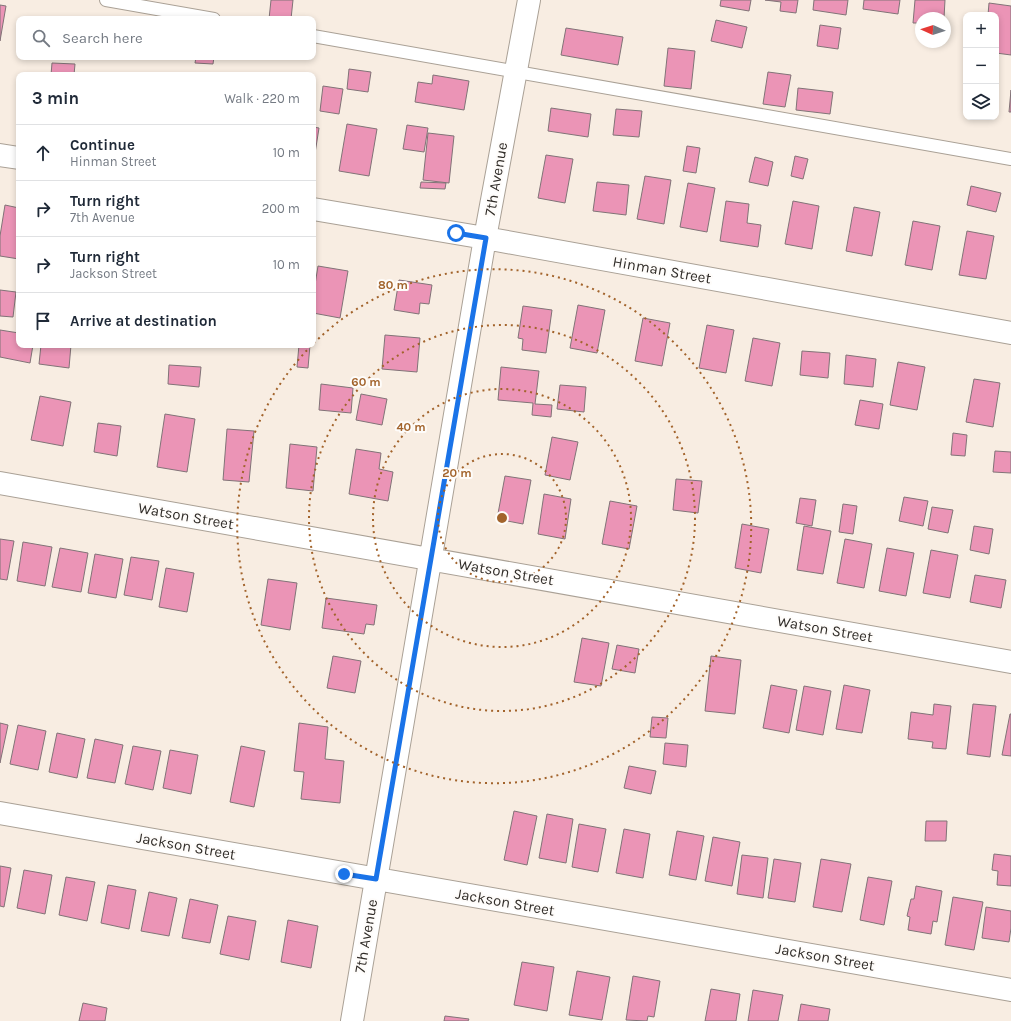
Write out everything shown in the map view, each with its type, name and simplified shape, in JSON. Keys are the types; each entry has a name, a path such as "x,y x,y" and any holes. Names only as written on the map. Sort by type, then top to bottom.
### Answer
{"street":[{"name":"7th Avenue","path":"352,1021 430,558 529,0"},
{"path":"0,155 16,158"},
{"name":"Hinman Street","path":"316,210 486,238 1011,333"},
{"name":"Watson Street","path":"0,483 1011,662"},
{"name":"Jackson Street","path":"0,813 1011,990"}],"lane":[{"path":"106,0 197,16"},
{"path":"316,37 1011,159"}],"building":[{"path":"271,0 293,0 291,16 269,16"},
{"path":"721,0 751,0 749,11 720,6"},
{"path":"765,0 798,0 796,13 780,11 781,2"},
{"path":"814,0 848,0 846,15 813,10"},
{"path":"864,0 900,0 898,14 863,9"},
{"path":"915,0 945,0 944,12 915,12 915,23 913,23"},
{"path":"989,3 1011,6 1011,55 999,53 999,12 988,12"},
{"path":"0,5 6,6 0,41"},
{"path":"716,20 747,27 742,48 711,41"},
{"path":"820,25 841,28 838,49 817,46"},
{"path":"566,28 623,37 618,65 561,55"},
{"path":"668,48 695,51 691,89 664,86"},
{"path":"196,60 214,60 213,64 195,63"},
{"path":"52,63 75,64 74,72 51,72"},
{"path":"349,69 371,72 368,92 347,89"},
{"path":"768,72 791,75 785,107 763,104"},
{"path":"433,75 469,81 464,110 415,102 418,82 432,84"},
{"path":"323,86 343,89 339,114 320,111"},
{"path":"798,88 833,92 830,114 796,110"},
{"path":"1011,90 1011,112 1009,112"},
{"path":"551,108 591,114 588,137 548,131"},
{"path":"616,109 642,111 639,137 613,135"},
{"path":"347,124 377,129 369,176 339,171"},
{"path":"407,125 428,128 424,152 403,149"},
{"path":"316,128 319,128 316,147"},
{"path":"428,133 454,136 449,183 423,180"},
{"path":"687,146 700,148 696,173 683,171"},
{"path":"546,155 573,159 565,203 538,198"},
{"path":"795,156 808,159 803,179 791,176"},
{"path":"755,157 773,162 768,186 749,182"},
{"path":"645,176 671,180 664,224 637,219"},
{"path":"421,182 446,183 445,189 420,188"},
{"path":"597,182 629,185 626,215 593,211"},
{"path":"688,183 715,188 707,232 680,227"},
{"path":"971,186 1001,193 996,212 967,205"},
{"path":"726,201 749,204 747,223 761,225 758,247 720,241"},
{"path":"793,201 819,206 812,249 785,244"},
{"path":"5,205 16,207 16,259 0,256 0,236"},
{"path":"854,207 880,212 872,256 846,251"},
{"path":"913,221 940,226 932,270 905,265"},
{"path":"967,231 994,236 986,279 959,275"},
{"path":"318,266 348,271 340,318 316,314 316,278"},
{"path":"399,280 432,285 429,304 420,303 419,314 394,310"},
{"path":"0,290 16,292 13,317 0,316"},
{"path":"578,305 605,310 597,353 570,348"},
{"path":"523,306 552,310 546,353 522,350 523,339 518,338"},
{"path":"643,318 670,323 662,366 635,361"},
{"path":"707,325 734,330 726,373 699,368"},
{"path":"0,330 16,333 16,348 32,348 30,363 0,357"},
{"path":"385,335 420,338 417,372 382,369"},
{"path":"753,338 780,343 772,386 745,381"},
{"path":"41,348 71,348 69,368 39,364"},
{"path":"299,348 310,348 308,368 297,367"},
{"path":"802,351 830,353 828,378 800,375"},
{"path":"846,355 876,359 873,387 844,384"},
{"path":"898,362 925,367 917,410 890,405"},
{"path":"169,365 201,367 199,387 168,384"},
{"path":"501,367 539,371 535,404 552,405 551,417 532,415 533,403 498,400"},
{"path":"974,379 1000,383 993,427 966,422"},
{"path":"321,384 353,388 351,413 319,410"},
{"path":"560,385 586,387 584,412 557,409"},
{"path":"361,394 387,399 382,425 356,420"},
{"path":"40,396 71,402 63,446 31,440"},
{"path":"860,400 883,404 879,429 855,425"},
{"path":"165,414 195,419 187,472 157,467"},
{"path":"98,423 121,426 117,456 94,452"},
{"path":"227,429 254,431 249,482 223,480"},
{"path":"953,433 967,435 965,456 951,455"},
{"path":"552,437 578,442 570,480 545,475"},
{"path":"290,444 317,447 313,491 286,488"},
{"path":"356,449 381,453 379,469 393,472 388,501 349,494"},
{"path":"995,451 1011,452 1011,473 993,472"},
{"path":"505,476 531,480 523,524 497,519"},
{"path":"676,479 702,481 698,513 673,510"},
{"path":"544,494 571,499 565,539 538,534"},
{"path":"904,497 928,501 923,526 899,521"},
{"path":"800,498 816,500 812,526 796,523"},
{"path":"610,501 637,506 629,549 602,544"},
{"path":"843,504 857,506 853,534 839,532"},
{"path":"932,507 953,510 948,533 928,529"},
{"path":"742,524 769,529 761,573 735,568"},
{"path":"804,526 831,531 823,574 797,570"},
{"path":"974,526 993,529 989,554 970,550"},
{"path":"0,539 14,541 7,580 0,579"},
{"path":"845,539 872,544 864,588 837,583"},
{"path":"23,542 52,547 45,586 17,581"},
{"path":"60,548 88,553 81,592 52,587"},
{"path":"887,548 914,553 906,596 879,591"},
{"path":"931,550 958,555 950,598 923,593"},
{"path":"95,554 123,559 116,598 88,593"},
{"path":"131,557 159,561 152,600 124,595"},
{"path":"166,568 194,573 187,612 159,607"},
{"path":"975,575 1006,580 1001,608 970,602"},
{"path":"268,579 297,583 290,630 261,625"},
{"path":"326,598 377,605 374,625 366,624 364,634 322,628"},
{"path":"582,638 609,643 601,686 574,682"},
{"path":"617,645 639,649 635,673 612,669"},
{"path":"333,656 361,661 355,693 327,688"},
{"path":"711,656 741,660 735,714 705,711"},
{"path":"771,685 797,690 789,733 763,728"},
{"path":"844,685 870,690 862,733 836,729"},
{"path":"804,686 831,691 823,735 796,730"},
{"path":"934,704 951,706 946,749 932,748 933,742 908,739 911,712 933,715"},
{"path":"973,704 996,706 990,757 967,754"},
{"path":"1011,714 1011,756 1002,755"},
{"path":"652,717 668,718 666,738 650,737"},
{"path":"0,723 8,725 0,763"},
{"path":"299,723 328,727 325,759 344,761 340,803 301,799 304,772 294,771"},
{"path":"18,725 46,731 38,770 10,764"},
{"path":"57,733 85,739 77,778 49,772"},
{"path":"95,739 123,745 115,783 87,778"},
{"path":"665,743 688,745 686,767 663,764"},
{"path":"133,746 161,751 153,790 125,784"},
{"path":"241,746 265,751 254,807 230,802"},
{"path":"170,750 198,755 191,794 163,788"},
{"path":"629,766 656,771 651,794 624,788"},
{"path":"514,811 537,816 527,865 504,860"},
{"path":"547,814 573,819 566,863 539,858"},
{"path":"926,821 947,821 946,841 925,841"},
{"path":"579,824 606,829 598,872 572,867"},
{"path":"624,829 650,834 643,878 616,873"},
{"path":"677,831 704,836 696,880 669,875"},
{"path":"713,837 740,842 732,886 705,881"},
{"path":"994,854 1011,856 1011,886 997,885 998,871 992,870"},
{"path":"742,855 768,858 763,898 737,894"},
{"path":"774,859 801,863 795,902 768,898"},
{"path":"821,859 851,864 842,912 813,907"},
{"path":"0,866 11,868 4,907 0,906"},
{"path":"24,870 52,875 45,914 17,908"},
{"path":"66,877 95,882 87,921 59,915"},
{"path":"868,877 892,881 884,925 860,920"},
{"path":"108,885 136,890 129,929 101,923"},
{"path":"916,886 942,891 937,922 933,921 931,934 908,930 910,917 907,916 911,899 914,899"},
{"path":"149,892 177,898 169,936 141,931"},
{"path":"953,897 983,902 974,950 945,945"},
{"path":"190,899 218,905 210,943 182,938"},
{"path":"986,907 1011,911 1009,942 982,938"},
{"path":"228,916 256,921 249,960 220,954"},
{"path":"288,920 318,926 311,968 281,962"},
{"path":"522,962 554,967 547,1011 514,1005"},
{"path":"577,971 610,977 602,1020 569,1015"},
{"path":"633,976 660,981 654,1017 648,1016 647,1021 626,1020"},
{"path":"711,989 740,994 736,1021 705,1021"},
{"path":"753,990 783,995 778,1021 748,1021"},
{"path":"83,1003 107,1008 105,1021 79,1021"},
{"path":"801,1004 830,1009 828,1021 798,1021"},
{"path":"445,1016 469,1019 468,1021 444,1021"}],"route":[{"path":"344,874 376,879 486,238 456,233"}]}
